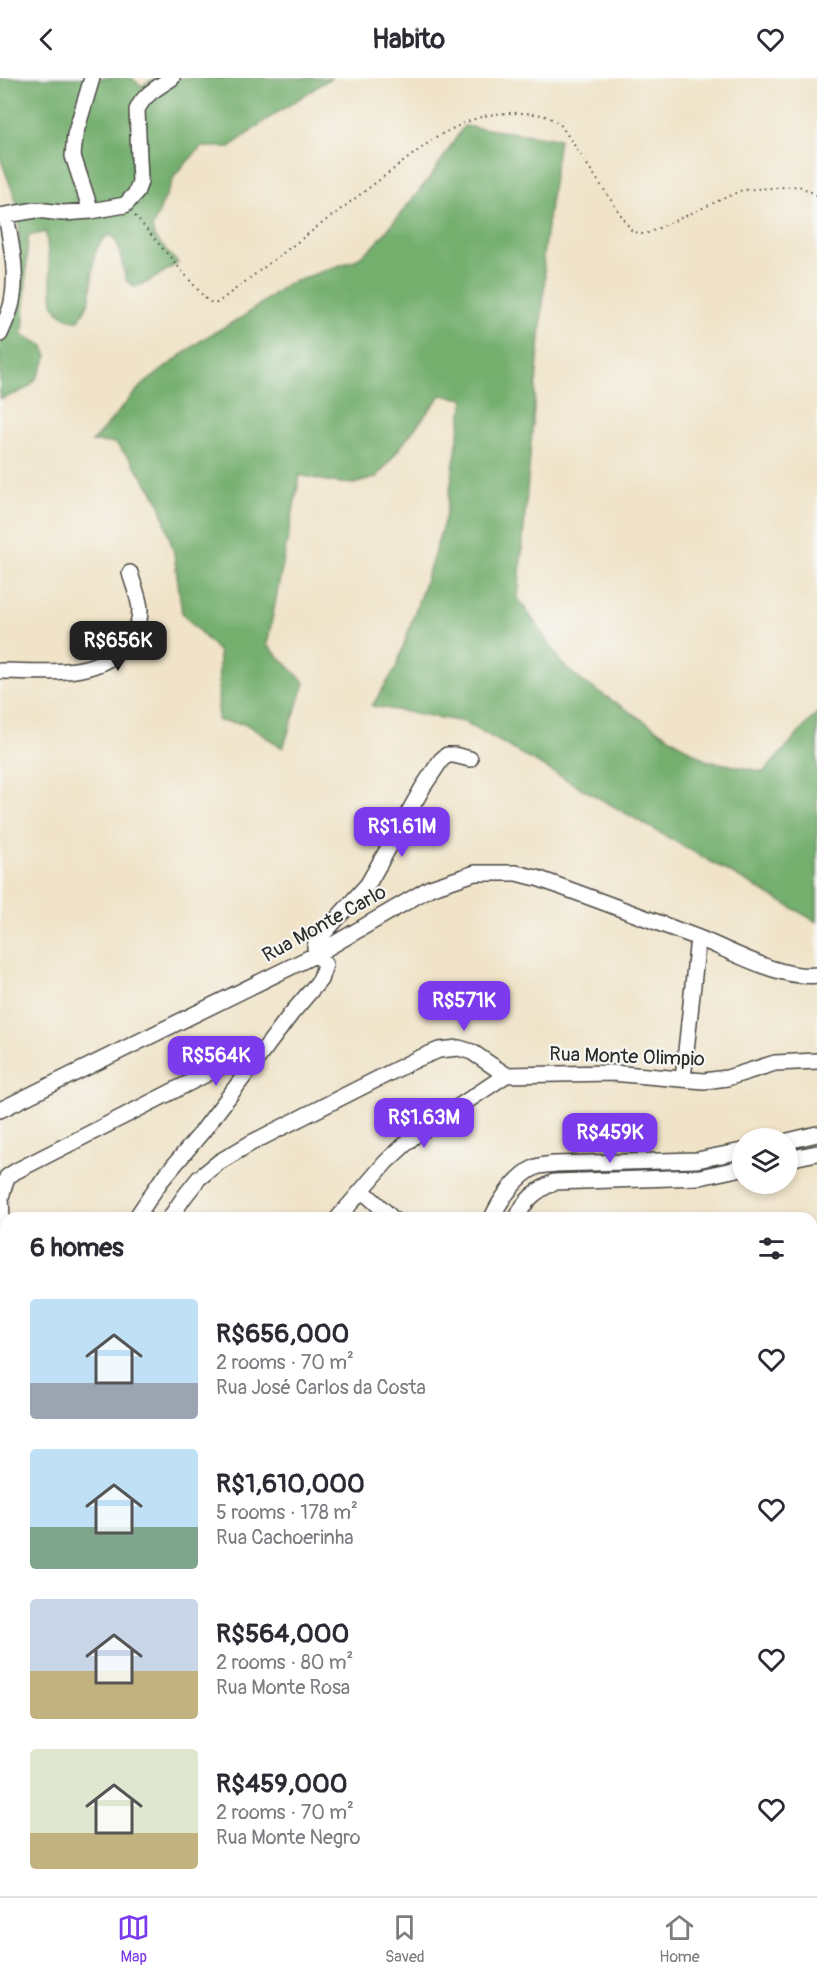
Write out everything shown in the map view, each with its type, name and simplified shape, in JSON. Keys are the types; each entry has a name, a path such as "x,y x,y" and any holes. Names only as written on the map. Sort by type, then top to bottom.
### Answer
{"street":[{"path":"92,78 75,135 73,156 92,211"},
{"path":"0,334 12,304 15,287 12,245 3,216 36,210 63,213 92,211 125,205 136,193 140,182 137,110 152,90 172,78"},
{"path":"0,671 72,671 100,664 121,651 137,630 140,608 130,573"},
{"path":"140,1212 160,1182 202,1132 323,975 325,965 323,959 317,954 316,942 368,884 423,787 441,760 447,755 470,759"},
{"name":"Rua Monte Carlo","path":"0,1110 317,954 430,888 475,873 516,873 537,878 778,970 793,975 817,975"},
{"path":"683,1079 699,938"},
{"path":"174,1212 199,1178 219,1162 261,1138 417,1059 439,1050 459,1048 472,1052 506,1075 413,1137 386,1162 344,1212"},
{"path":"0,1212 3,1186 7,1177 16,1171 236,1059 265,1049"},
{"name":"Rua Monte Olimpio","path":"506,1075 585,1072 717,1080 775,1063 817,1061"},
{"path":"798,1139 817,1134"},
{"path":"496,1212 508,1191 536,1167 555,1164 697,1160 732,1153"},
{"path":"798,1157 817,1153"},
{"path":"519,1212 522,1205 535,1191 554,1182 700,1177 732,1170"},
{"path":"363,1191 386,1212"}],"path":[{"path":"125,205 205,298 214,304 223,300 436,137 472,118 496,112 547,115 560,124 631,230 640,234 646,234 742,190 799,186 817,195"}],"green space":[{"path":"0,78 132,78 141,86 156,78 331,78 266,120 230,147 201,147 175,175 152,228 154,237 178,263 148,282 135,287 126,280 118,245 111,234 103,239 93,262 89,301 79,320 63,316 53,303 46,232 28,236 23,335 44,346 47,357 39,375 30,386 0,399 0,337 18,297 19,209 0,157"},
{"path":"464,126 559,139 543,256 545,278 518,598 564,666 583,682 705,760 764,772 817,713 817,922 465,722 372,706 396,668 446,515 464,399 441,395 377,477 354,484 331,482 300,475 267,645 305,683 283,748 246,724 218,721 219,652 182,613 174,553 159,501 131,460 115,443 92,442 140,387 203,339 244,316 287,284 355,260 375,245 432,175"}]}
